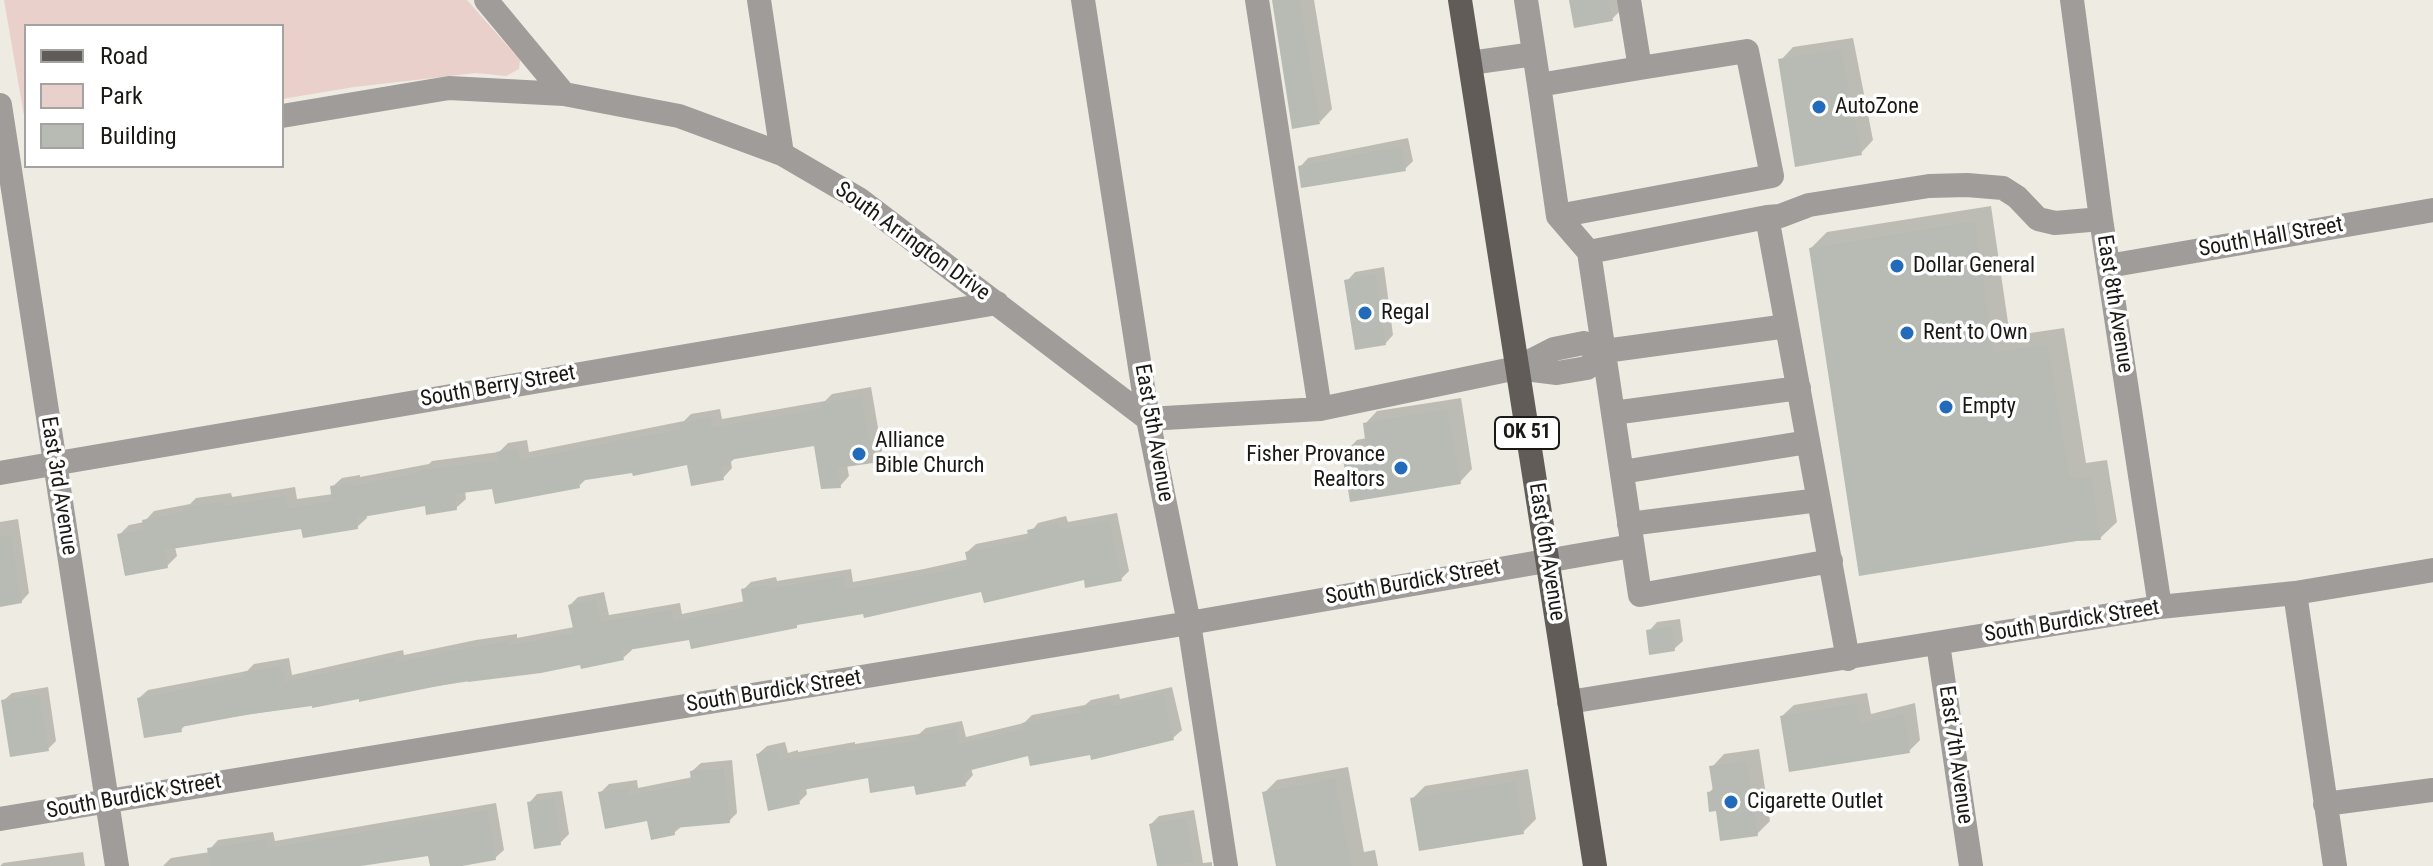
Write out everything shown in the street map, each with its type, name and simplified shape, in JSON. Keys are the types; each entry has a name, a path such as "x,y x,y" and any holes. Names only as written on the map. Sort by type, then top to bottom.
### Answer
{"main road":[{"name":"East 6th Avenue","path":"1460,0 1595,866"}],"street":[{"path":"486,0 564,94"},
{"path":"759,0 782,154"},
{"name":"East 5th Avenue","path":"1083,0 1148,419 1189,623 1226,866"},
{"path":"1257,0 1320,409"},
{"path":"1526,0 1558,216 1589,252 1640,595 1831,561"},
{"path":"1629,0 1640,68"},
{"name":"East 8th Avenue","path":"2072,0 2101,219 2160,607"},
{"path":"1539,85 1747,51 1772,176 1558,216"},
{"path":"1470,63 1534,54"},
{"name":"South Arrington Drive","path":"284,116 449,88 564,94 679,116 782,154 859,199 1148,419"},
{"name":"East 3rd Avenue","path":"0,105 12,162 54,463 117,866"},
{"path":"1589,252 1780,216 1809,205 1929,186 2003,188 2017,197 2038,219 2055,223 2101,219"},
{"name":"South Hall Street","path":"2108,266 2433,210"},
{"path":"1767,217 1848,659"},
{"name":"South Berry Street","path":"0,473 997,303"},
{"path":"1148,419 1320,409 1517,368 1554,349 1584,343 1605,351 1787,326"},
{"path":"1613,413 1799,388"},
{"path":"1622,472 1808,442"},
{"name":"South Burdick Street","path":"0,819 1189,623 1547,559 1631,535 1819,500"},
{"name":"South Burdick Street","path":"1569,702 2160,607 2295,593 2433,570"},
{"path":"2295,593 2335,866"},
{"name":"East 7th Avenue","path":"1938,644 1971,866"},
{"path":"2325,804 2433,790"}],"green space":[{"path":"4,0 467,0 520,60 519,69 506,76 476,73 284,99 284,24 24,24 24,115"}],"building":[{"path":"1272,0 1300,0 1320,124 1292,129"},
{"path":"1569,0 1609,0 1613,21 1574,28"},
{"name":"AutoZone","path":"1841,49 1862,155 1795,167 1778,59"},
{"path":"1401,146 1406,171 1301,188 1298,166"},
{"path":"1975,221 1994,352 2048,344 2070,478 2091,476 2101,540 2077,541 1859,576 1809,248"},
{"name":"Regal","path":"1376,274 1386,345 1355,350 1344,280"},
{"path":"862,396 873,463 838,468 841,488 821,489 814,446 729,460 730,466 721,467 724,480 691,486 687,465 633,476 632,473 579,481 580,488 495,504 492,489 455,494 457,510 426,515 425,506 357,518 358,529 303,538 301,529 165,550 168,568 125,576 117,534 144,529 142,520 185,511 184,507 222,502 223,506 286,495 288,508 332,501 330,486 351,483 351,486 420,470 498,460 496,452 517,448 520,460 680,429 679,423 711,417 712,427 821,408 820,403"},
{"name":"Fisher Provance Realtors","path":"1448,409 1461,484 1350,502 1342,452 1366,448 1363,423"},
{"path":"1109,520 1122,581 1085,588 1084,580 984,603 981,592 864,618 863,614 797,625 797,628 691,649 689,640 622,651 624,660 581,669 580,665 541,673 468,680 359,702 359,699 312,708 251,714 181,727 182,732 144,738 137,698 244,677 243,672 282,665 285,682 395,657 396,662 466,648 509,641 509,645 574,633 568,605 596,599 601,622 672,610 674,621 744,607 741,589 768,584 769,588 843,576 845,589 914,577 968,565 965,552 1029,539 1027,530 1058,523 1060,529"},
{"path":"0,536 11,536 22,603 0,607"},
{"path":"1672,626 1675,651 1649,655 1646,630"},
{"path":"40,694 49,751 10,757 1,700"},
{"path":"1164,694 1174,740 1091,760 1090,755 1030,766 1028,756 963,772 966,786 916,795 914,786 870,793 868,778 797,791 800,804 768,811 756,754 777,749 780,760 790,757 791,760 847,749 916,741 915,736 955,728 958,744 1023,729 1022,723 1081,712 1080,708 1111,701 1112,706"},
{"path":"1856,703 1860,724 1904,714 1910,753 1789,772 1780,716"},
{"name":"Cigarette Outlet","path":"1747,761 1758,836 1720,841 1716,811 1709,812 1707,792 1713,791 1709,766"},
{"path":"724,768 730,823 674,828 675,835 651,840 647,821 605,829 598,792 629,787 630,795 691,783 690,771"},
{"path":"1335,778 1352,866 1276,866 1262,792"},
{"path":"1515,781 1524,834 1419,851 1410,798"},
{"path":"554,798 561,845 534,849 527,802"},
{"path":"488,810 496,860 462,866 430,866 428,856 361,866 210,866 207,848 266,839 267,848"},
{"path":"1186,817 1194,863 1157,866 1149,824"}],"place":[{"name":"AutoZone","path":"1819,107"},
{"name":"Dollar General","path":"1897,266"},
{"name":"Regal","path":"1365,313"},
{"name":"Rent to Own","path":"1907,333"},
{"name":"Empty","path":"1946,407"},
{"name":"Alliance Bible Church","path":"859,454"},
{"name":"Fisher Provance Realtors","path":"1401,468"},
{"name":"Cigarette Outlet","path":"1731,802"}]}
